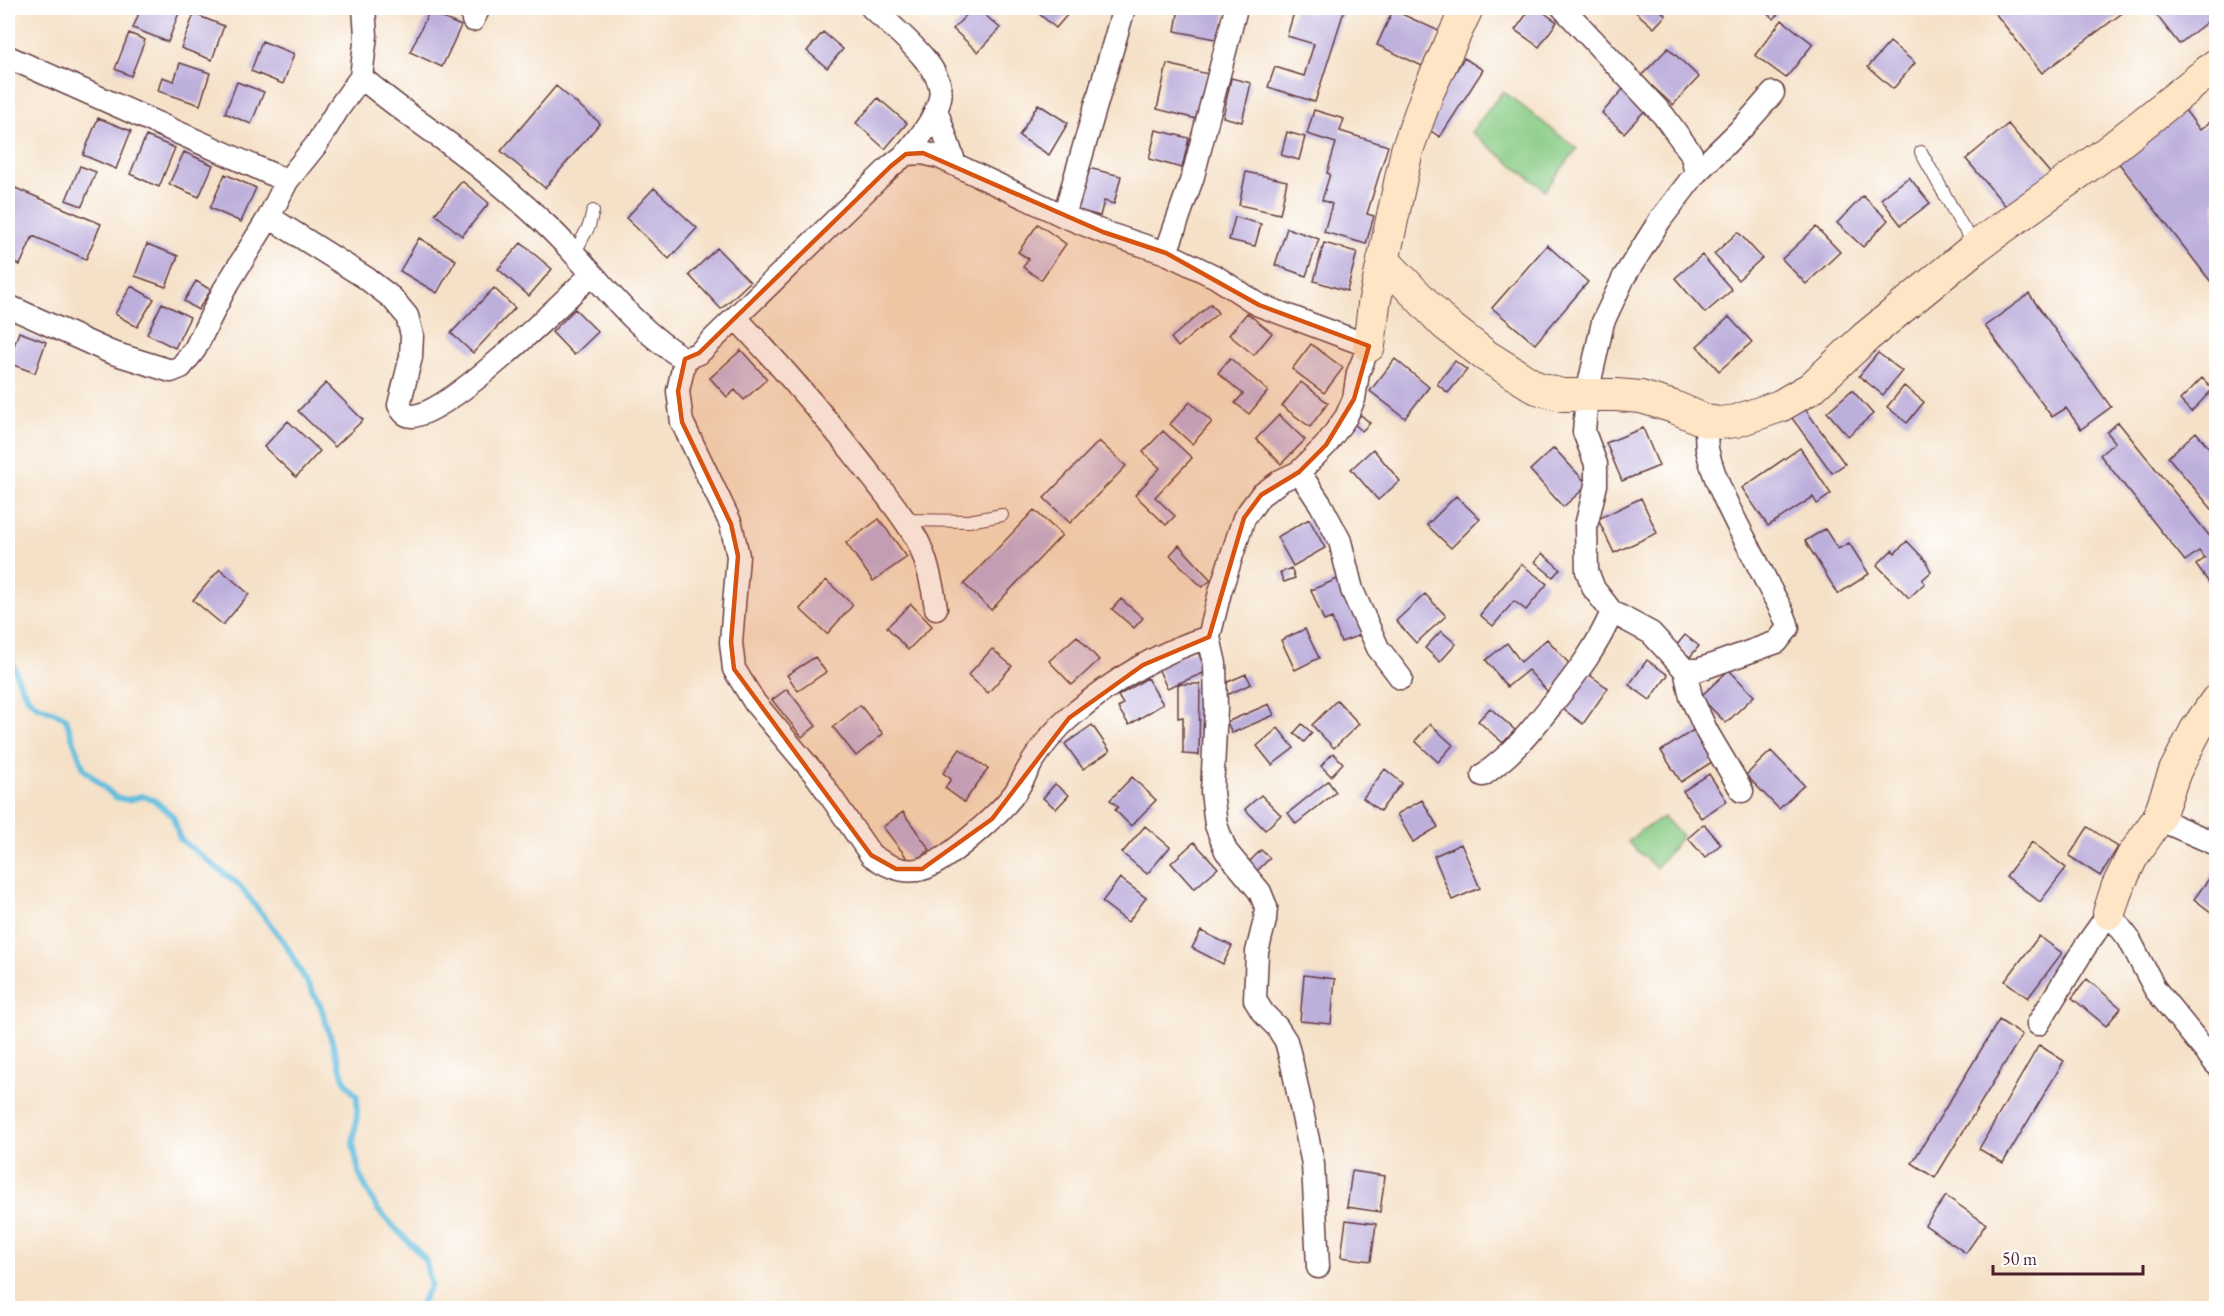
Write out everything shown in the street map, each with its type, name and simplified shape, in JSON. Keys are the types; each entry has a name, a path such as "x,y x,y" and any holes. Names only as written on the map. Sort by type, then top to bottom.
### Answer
{"street":[{"path":"8,306 110,352 171,371 181,367 195,349 224,290 269,217 287,181 316,145 361,76 366,35 364,8"},
{"path":"361,76 380,93 495,178 546,225 631,316 666,348 686,358 699,353 906,154 917,141 936,109 941,97 940,81 932,68 872,8"},
{"path":"1064,216 1124,8"},
{"path":"1166,253 1193,176 1236,8"},
{"path":"1318,1267 1313,1164 1292,1064 1286,1041 1263,1014 1255,1000 1257,952 1266,907 1260,892 1226,851 1216,825 1212,792 1216,708 1215,664 1209,637 1220,592 1244,518 1261,495 1282,480 1299,472 1326,445 1346,417 1354,399 1358,373 1369,346 1383,260 1407,150 1428,92 1467,8"},
{"path":"1563,8 1664,116 1691,153 1696,173"},
{"path":"8,57 287,181"},
{"path":"1383,260 1445,324 1485,355 1538,388 1562,395 1641,397 1674,407 1706,421 1720,423 1736,421 1780,406 1811,388 1866,337 1977,246 2110,150 2217,65"},
{"path":"1742,791 1703,723 1691,697 1685,670 1651,633 1612,612 1594,589 1587,571 1586,526 1596,485 1596,464 1584,432 1587,394 1603,322 1624,277 1660,220 1696,173 1744,126 1773,93"},
{"path":"936,109 955,164"},
{"path":"906,154 924,153 939,157 1064,216 1166,253 1216,278 1258,305 1369,346"},
{"path":"269,217 366,278 392,298 407,316 412,335 411,357 399,405 403,413 409,416 418,415 447,400 486,371 592,274"},
{"path":"736,318 834,428 920,544 932,584 936,608"},
{"path":"686,358 678,391 682,422 731,524 738,556 731,642 734,669 754,703 818,778 871,855 882,863 896,868 922,869 950,853 992,819 1014,793 1036,757 1069,718 1143,665 1167,652 1209,637"},
{"path":"1685,670 1698,670 1777,642 1788,628 1785,614 1775,599 1732,512 1714,470 1707,447 1706,421"},
{"path":"1299,472 1340,541 1352,590 1378,648 1401,678"},
{"path":"1483,775 1525,739 1587,661 1602,638 1612,612"},
{"path":"2038,1024 2109,913 2117,888 2132,857 2158,819 2175,771 2196,730 2217,701"},
{"path":"2158,819 2217,844"},
{"path":"2109,913 2129,939 2155,989 2217,1064"}],"lane":[{"path":"1921,152 1961,224 1977,246"},
{"path":"574,254 586,234 593,211"},
{"path":"903,520 969,521 1002,515"}],"highlighted area":[{"path":"923,153 1103,232 1166,253 1259,305 1369,346 1354,399 1326,445 1299,472 1261,495 1244,518 1209,637 1143,665 1069,718 992,819 922,869 896,869 871,855 734,669 731,642 738,556 731,524 682,422 678,391 685,359 699,353 891,166 906,154"}],"green space":[{"path":"1503,91 1577,149 1545,190 1471,132"},
{"path":"1664,817 1682,836 1656,868 1628,842 1640,831"}],"building":[{"path":"141,8 180,10 168,42 133,28"},
{"path":"973,8 977,8 1000,28 978,52 953,29"},
{"path":"1032,8 1073,8 1056,28"},
{"path":"1179,8 1226,10 1220,40 1175,31"},
{"path":"1312,8 1345,8 1315,102 1268,87 1275,67 1304,76 1314,44 1287,36 1295,9 1310,14"},
{"path":"1531,8 1537,8 1557,22 1539,47 1515,30"},
{"path":"1631,8 1667,8 1662,12 1666,15 1654,28"},
{"path":"1760,8 1783,8 1774,19"},
{"path":"1991,8 2129,8 2042,73"},
{"path":"2151,8 2216,8 2216,15 2179,44"},
{"path":"1393,10 1439,31 1422,66 1377,45"},
{"path":"429,12 461,26 442,67 410,52"},
{"path":"194,14 224,26 212,60 181,48"},
{"path":"1782,20 1813,44 1786,78 1755,55"},
{"path":"823,32 843,49 827,68 807,51"},
{"path":"129,33 145,40 131,76 115,69"},
{"path":"262,41 294,54 283,84 251,71"},
{"path":"1890,42 1915,63 1893,89 1868,67"},
{"path":"1668,48 1699,77 1673,105 1641,76"},
{"path":"1464,58 1483,70 1440,137 1428,129 1429,114"},
{"path":"180,63 210,73 200,105 158,91 162,77 174,81"},
{"path":"1167,64 1208,74 1197,119 1157,109"},
{"path":"1231,78 1251,83 1242,122 1223,117"},
{"path":"237,82 264,92 251,124 225,113"},
{"path":"556,86 600,123 545,188 501,151"},
{"path":"1626,86 1648,107 1624,133 1602,113"},
{"path":"878,98 907,123 885,149 856,123"},
{"path":"1038,104 1068,123 1049,155 1019,136"},
{"path":"2182,106 2200,130 2216,117 2215,287 2114,157"},
{"path":"1314,110 1344,119 1340,131 1388,146 1367,214 1374,216 1366,244 1324,232 1332,204 1322,200 1336,143 1307,134"},
{"path":"98,118 131,131 116,169 83,155"},
{"path":"2008,124 2051,174 2009,210 1966,159"},
{"path":"1156,130 1189,138 1182,168 1149,159"},
{"path":"1287,132 1305,137 1299,160 1281,155"},
{"path":"146,136 175,148 159,187 130,174"},
{"path":"184,152 213,165 199,197 169,184"},
{"path":"80,166 96,172 82,206 66,200"},
{"path":"1088,168 1121,176 1114,204 1104,201 1100,216 1077,210"},
{"path":"1246,172 1287,181 1280,214 1239,205"},
{"path":"225,174 256,188 241,222 210,208"},
{"path":"1909,177 1930,203 1901,225 1881,199"},
{"path":"462,181 489,203 462,236 435,214"},
{"path":"8,185 101,224 86,259 33,236 20,265 8,260"},
{"path":"654,188 697,228 669,259 626,218"},
{"path":"1863,196 1888,220 1863,247 1837,223"},
{"path":"1235,217 1261,224 1255,246 1229,240"},
{"path":"1038,224 1066,244 1041,280 1023,267 1029,259 1018,252"},
{"path":"1816,227 1840,252 1806,284 1782,259"},
{"path":"1287,228 1319,239 1306,276 1275,265"},
{"path":"1738,232 1762,258 1738,280 1714,254"},
{"path":"419,238 456,260 437,293 400,271"},
{"path":"521,243 552,269 529,296 498,269"},
{"path":"1324,243 1357,252 1347,291 1314,281"},
{"path":"147,244 178,256 166,287 135,276"},
{"path":"1547,245 1588,282 1535,344 1492,308"},
{"path":"717,248 750,282 721,309 689,275"},
{"path":"1702,255 1732,290 1705,313 1675,278"},
{"path":"196,281 211,290 198,310 184,301"},
{"path":"131,286 154,299 137,327 115,314"},
{"path":"494,288 515,308 473,353 451,333"},
{"path":"2029,294 2111,407 2081,429 2066,408 2052,417 1985,326"},
{"path":"162,303 190,317 175,348 147,334"},
{"path":"1211,304 1218,313 1178,347 1171,338"},
{"path":"575,309 598,332 574,355 552,332"},
{"path":"1247,313 1272,333 1254,355 1229,335"},
{"path":"1729,317 1752,342 1719,371 1697,346"},
{"path":"19,332 46,342 35,373 8,363"},
{"path":"1311,344 1343,368 1324,393 1292,369"},
{"path":"741,350 767,379 744,400 735,390 727,397 710,378"},
{"path":"1878,353 1902,371 1883,395 1859,376"},
{"path":"1230,358 1268,391 1249,414 1235,403 1243,394 1218,373"},
{"path":"1395,359 1429,387 1405,418 1370,391"},
{"path":"1455,361 1467,370 1448,393 1437,384"},
{"path":"2202,378 2213,389 2191,412 2180,400"},
{"path":"1301,382 1328,403 1310,427 1282,406"},
{"path":"326,383 363,420 335,447 298,411"},
{"path":"1904,386 1924,402 1907,423 1887,407"},
{"path":"1852,390 1873,414 1848,436 1827,412"},
{"path":"1190,402 1212,422 1192,444 1170,424"},
{"path":"1802,405 1845,464 1832,473 1789,414"},
{"path":"1279,415 1305,440 1281,464 1256,439"},
{"path":"1361,415 1370,423 1362,431 1353,423"},
{"path":"288,421 320,451 296,477 264,447"},
{"path":"2118,422 2216,544 2216,578 2210,584 2196,565 2205,558 2199,551 2185,561 2100,455 2115,442 2107,432"},
{"path":"1643,428 1659,466 1622,481 1606,443"},
{"path":"1163,431 1192,458 1155,497 1175,516 1166,525 1135,495 1160,468 1143,452"},
{"path":"2196,432 2216,456 2216,514 2168,457"},
{"path":"1099,441 1126,466 1070,523 1044,498"},
{"path":"1554,448 1588,485 1563,507 1530,470"},
{"path":"1800,448 1831,494 1817,504 1813,497 1768,526 1742,488"},
{"path":"1373,449 1400,481 1378,500 1351,469"},
{"path":"1456,496 1480,519 1451,548 1427,525"},
{"path":"1641,498 1657,533 1614,553 1598,519"},
{"path":"1034,510 1062,535 991,610 964,584"},
{"path":"879,519 907,557 873,581 846,543"},
{"path":"1309,519 1325,548 1293,566 1277,537"},
{"path":"1825,529 1838,549 1849,543 1869,574 1838,594 1805,541"},
{"path":"1907,541 1926,561 1931,572 1922,580 1925,583 1909,598 1877,565 1892,550 1895,553"},
{"path":"1179,545 1211,580 1202,587 1170,555"},
{"path":"1542,553 1560,569 1553,577 1535,562"},
{"path":"1521,564 1547,584 1526,610 1514,601 1493,626 1480,615"},
{"path":"1291,568 1295,578 1284,582 1280,573"},
{"path":"220,569 249,594 223,625 193,600"},
{"path":"1340,578 1363,634 1341,642 1332,618 1324,621 1311,590"},
{"path":"826,580 853,605 827,634 800,609"},
{"path":"1425,594 1446,616 1416,643 1396,621"},
{"path":"1121,599 1143,618 1134,628 1112,609"},
{"path":"911,604 932,626 908,650 887,627"},
{"path":"1305,629 1319,658 1295,670 1281,640"},
{"path":"1441,631 1456,644 1440,662 1425,648"},
{"path":"1685,635 1699,646 1690,657 1676,646"},
{"path":"1077,636 1099,660 1072,685 1049,661"},
{"path":"1547,639 1574,669 1548,692 1528,670 1507,687 1486,660 1507,643 1521,662"},
{"path":"992,649 1012,666 988,693 968,675"},
{"path":"1197,649 1206,672 1167,688 1157,666"},
{"path":"815,657 826,672 798,691 787,675"},
{"path":"1647,660 1668,675 1650,700 1629,685"},
{"path":"1729,670 1754,696 1726,723 1700,697"},
{"path":"1246,674 1251,684 1227,695 1223,684"},
{"path":"1588,674 1608,688 1583,724 1563,709"},
{"path":"1147,678 1163,704 1129,725 1118,708 1123,704 1118,696"},
{"path":"1178,684 1200,684 1199,755 1183,754 1183,717 1178,718"},
{"path":"787,689 816,726 802,737 772,700"},
{"path":"1337,700 1359,724 1334,748 1312,725"},
{"path":"1269,704 1274,715 1232,733 1227,722"},
{"path":"860,705 883,734 856,756 833,727"},
{"path":"1490,708 1515,730 1503,743 1478,721"},
{"path":"1302,724 1312,733 1304,742 1294,733"},
{"path":"1430,724 1453,745 1438,762 1415,741"},
{"path":"1092,725 1110,751 1083,769 1065,744"},
{"path":"1698,727 1718,758 1681,782 1661,751"},
{"path":"1278,728 1294,748 1272,765 1257,746"},
{"path":"960,749 988,769 964,802 945,788 951,779 943,773"},
{"path":"1771,751 1804,785 1779,809 1746,775"},
{"path":"1333,753 1343,763 1331,776 1321,766"},
{"path":"1385,769 1402,783 1380,811 1363,798"},
{"path":"1709,774 1727,801 1701,818 1683,791"},
{"path":"1132,777 1156,800 1131,826 1115,810 1118,807 1110,800"},
{"path":"1328,781 1336,792 1296,824 1288,813"},
{"path":"1055,784 1069,795 1056,809 1043,798"},
{"path":"1261,795 1281,815 1265,830 1245,809"},
{"path":"1422,800 1438,827 1413,842 1397,814"},
{"path":"903,812 930,850 911,863 883,827"},
{"path":"1704,824 1721,844 1705,858 1688,838"},
{"path":"1145,826 1170,847 1147,874 1122,853"},
{"path":"2088,827 2118,847 2100,876 2069,856"},
{"path":"1194,842 1218,868 1194,889 1171,863"},
{"path":"2032,842 2066,868 2040,902 2006,876"},
{"path":"1461,844 1480,888 1452,900 1434,856"},
{"path":"1261,850 1270,858 1255,873 1246,865"},
{"path":"2216,869 2216,916 2194,899"},
{"path":"1120,878 1146,898 1128,922 1102,902"},
{"path":"1201,931 1232,946 1223,964 1192,948"},
{"path":"2039,936 2062,953 2028,998 2005,981"},
{"path":"1304,975 1335,979 1331,1024 1300,1021"},
{"path":"2087,979 2121,1008 2106,1026 2072,998"},
{"path":"1999,1020 2022,1035 1935,1178 1912,1163"},
{"path":"2039,1045 2064,1061 2003,1163 1979,1149"},
{"path":"1352,1171 1385,1176 1380,1212 1347,1207"},
{"path":"1946,1196 1986,1224 1966,1253 1925,1225"},
{"path":"1346,1220 1376,1224 1371,1261 1341,1257"}],"waterway":[{"path":"8,646 18,679 27,696 38,706 65,717 84,769 115,797 128,800 142,796 154,800 173,816 180,839 239,885 284,942 321,1007 344,1079 357,1097 353,1144 360,1176 377,1209 425,1259 431,1284 419,1308"}]}
